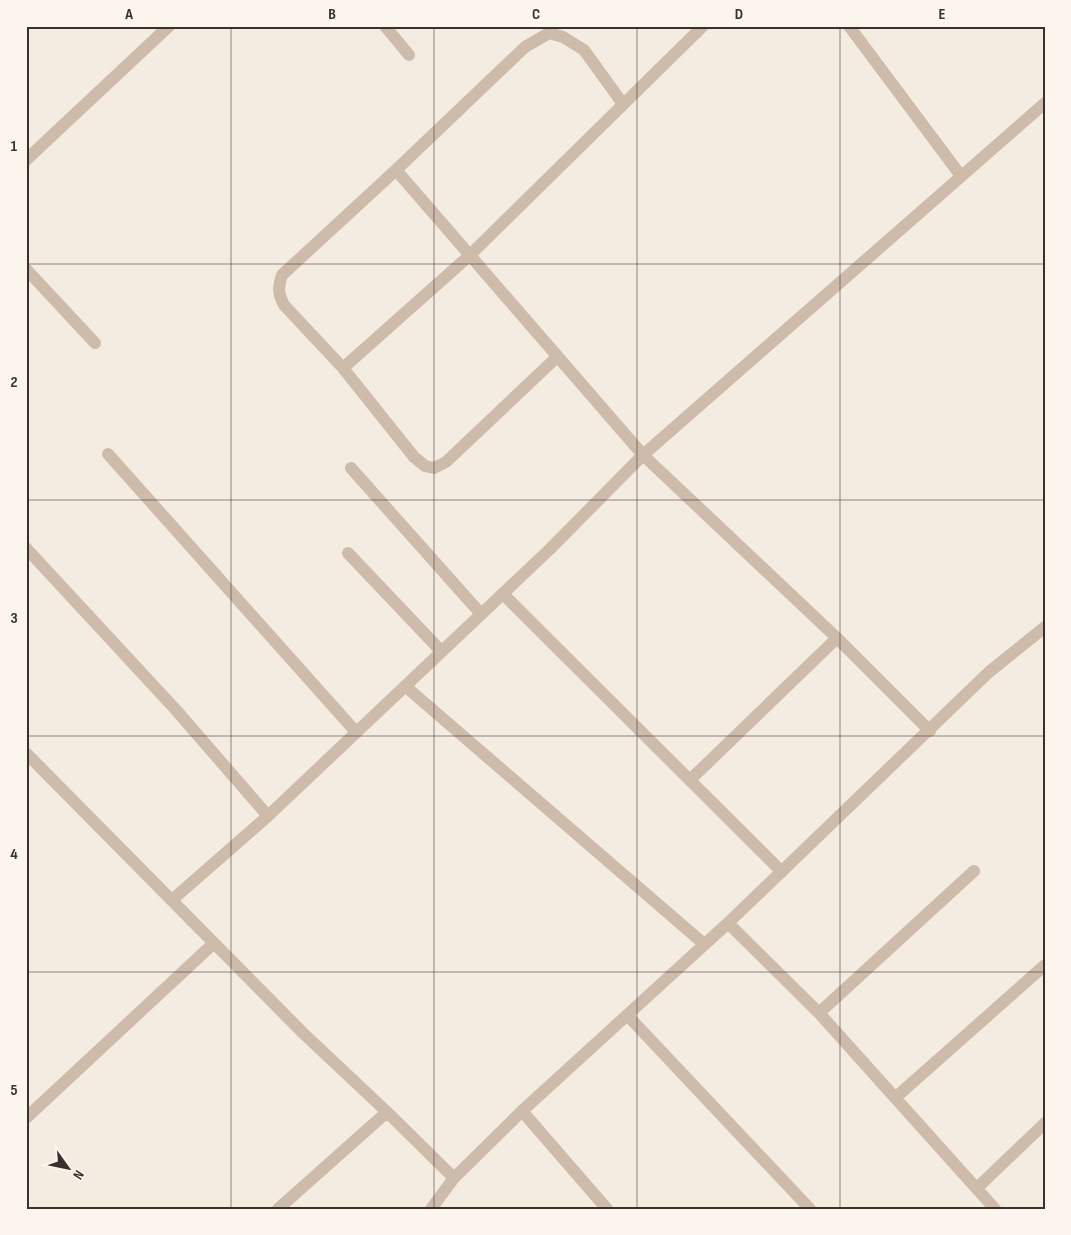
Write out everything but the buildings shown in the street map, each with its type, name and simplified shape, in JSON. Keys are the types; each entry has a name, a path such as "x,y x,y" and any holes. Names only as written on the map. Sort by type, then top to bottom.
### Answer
{"street":[{"path":"26,160 169,26"},
{"path":"384,26 409,54"},
{"path":"343,368 469,256 703,26"},
{"path":"849,26 961,176"},
{"path":"557,357 446,462 434,468 425,466 414,457 343,368 284,305 279,296 278,286 282,275 525,47 549,33 563,37 584,50 623,104"},
{"path":"172,900 268,816 503,594 643,455 1045,103"},
{"path":"396,170 643,455 837,638 930,731"},
{"path":"26,269 95,343"},
{"path":"108,454 356,732"},
{"path":"351,468 481,614"},
{"path":"26,548 176,710 268,816"},
{"path":"348,553 441,651"},
{"path":"503,594 782,872"},
{"path":"431,1209 454,1178 522,1111 728,923 990,672 1045,627"},
{"path":"690,780 837,638"},
{"path":"404,686 704,944"},
{"path":"26,753 304,1034 454,1178"},
{"path":"819,1013 974,871"},
{"path":"728,923 819,1013 995,1209"},
{"path":"26,1118 214,943"},
{"path":"895,1098 1045,965"},
{"path":"628,1016 810,1209"},
{"path":"522,1111 607,1209"},
{"path":"278,1209 387,1112"},
{"path":"976,1188 1045,1123"}]}
